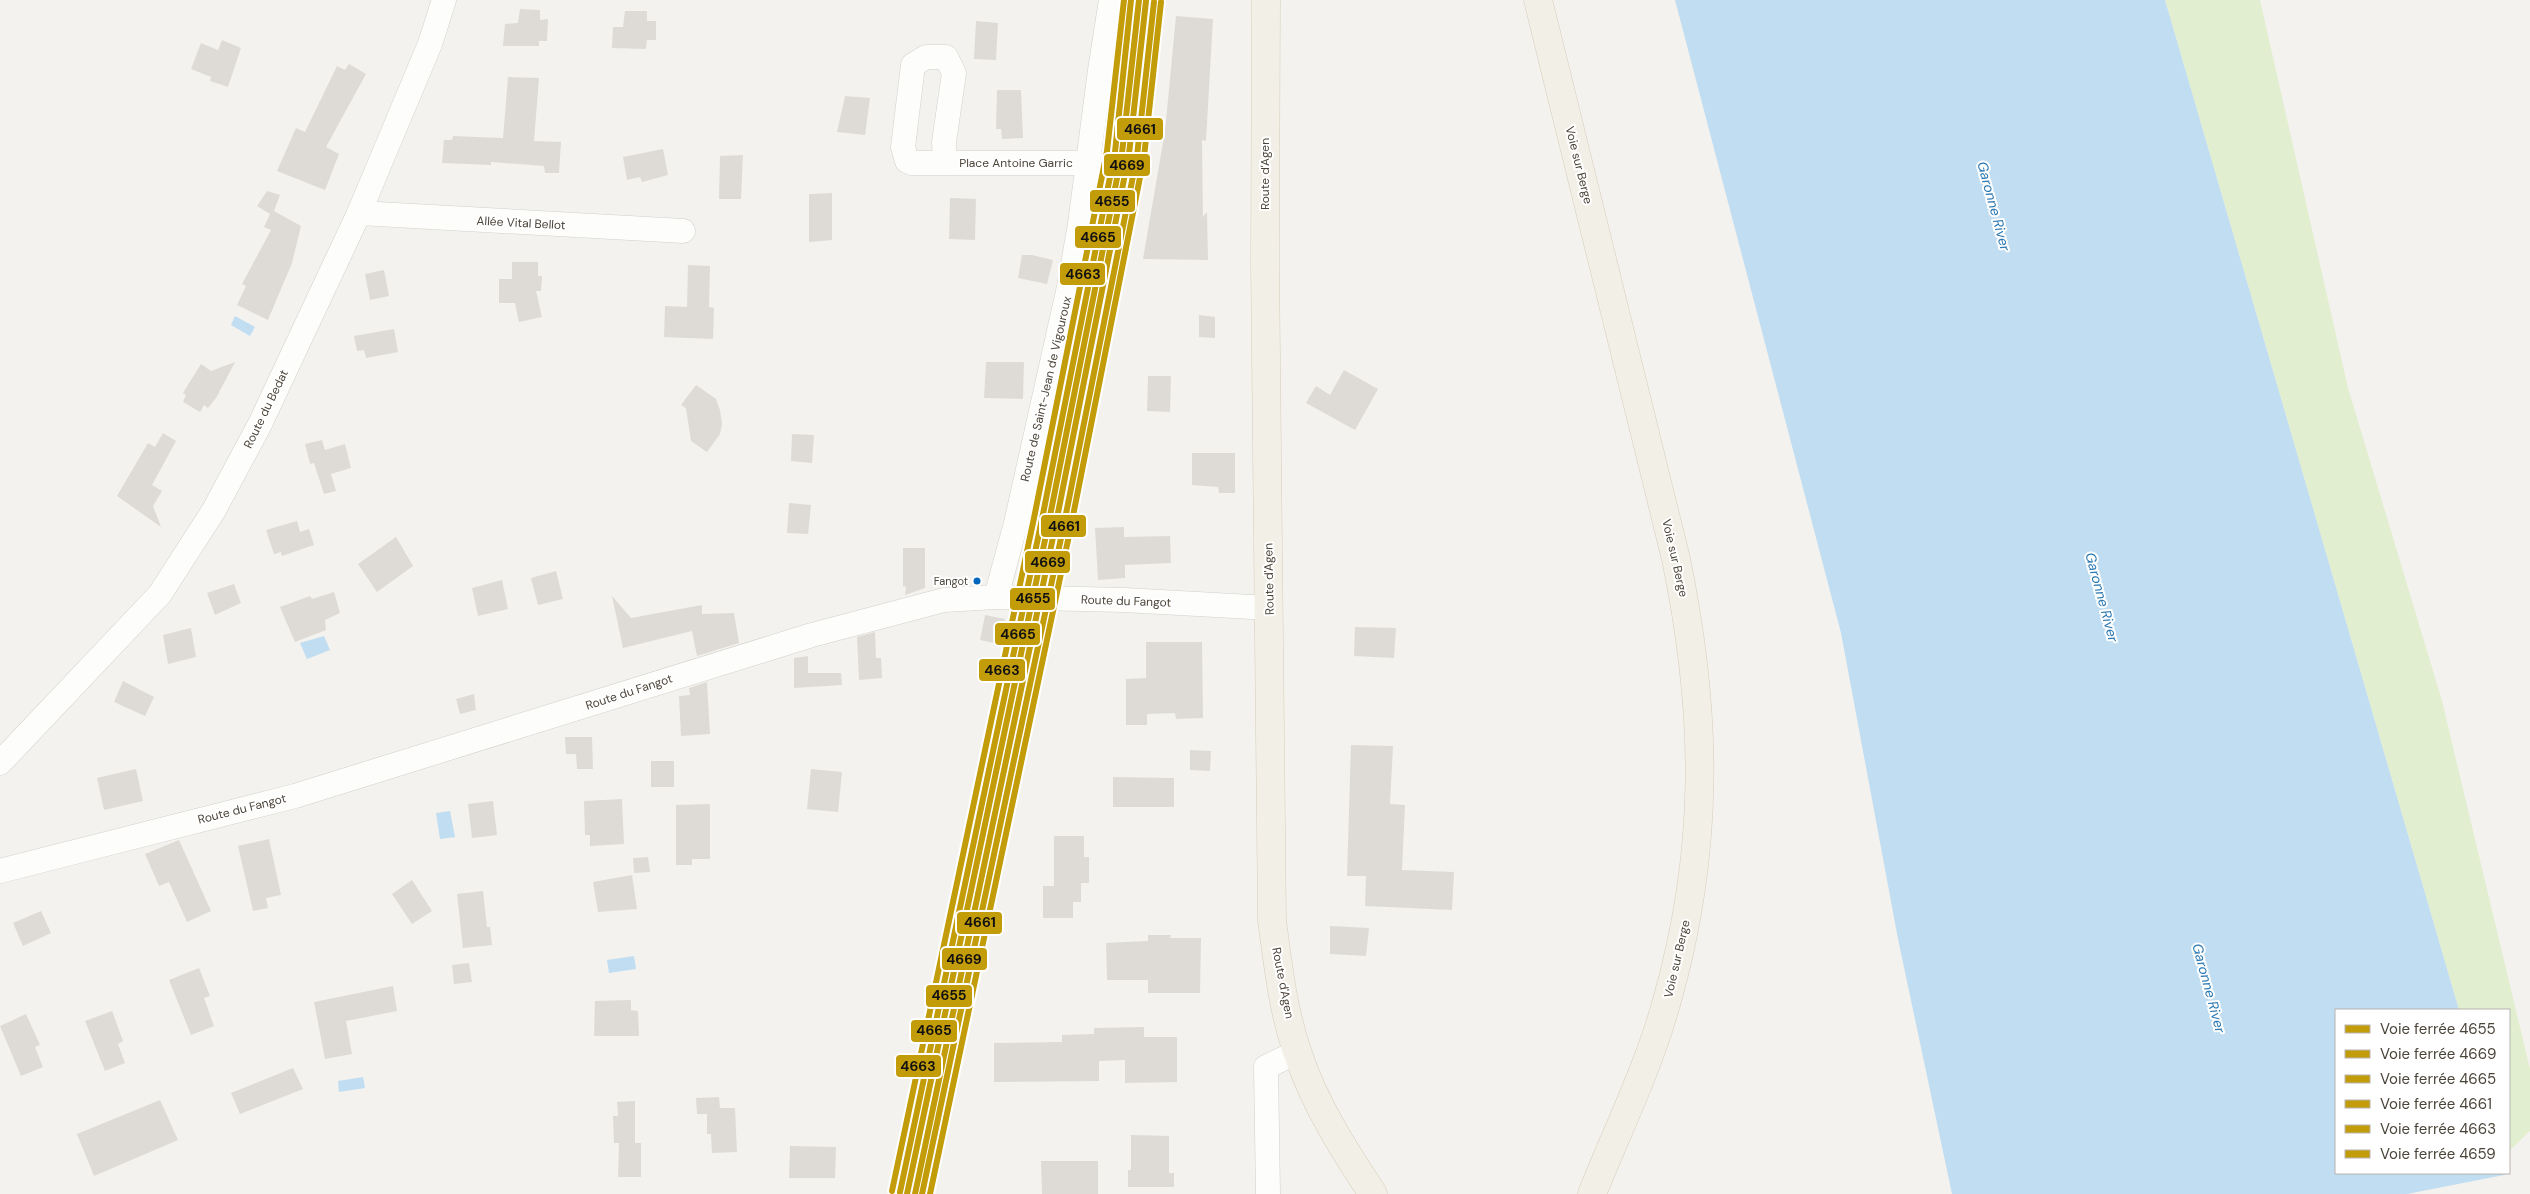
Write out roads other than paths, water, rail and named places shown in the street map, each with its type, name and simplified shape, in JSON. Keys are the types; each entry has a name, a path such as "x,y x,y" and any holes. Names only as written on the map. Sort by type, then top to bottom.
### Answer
{"main road":[{"name":"Route d'Agen","path":"1266,0 1265,263 1272,920 1281,985 1297,1052 1312,1090 1342,1146 1374,1194"},
{"name":"Voie sur Berge","path":"1538,0 1676,560 1693,644 1698,694 1701,779 1698,829 1686,921 1666,1005 1654,1043 1622,1119"},
{"path":"1577,1194 1622,1119"},
{"path":"1592,1194 1622,1119"},
{"name":"Route d'Agen","path":"1342,1146 1360,1194"}],"street":[{"name":"Route du Bedat","path":"0,762 160,594 214,510 260,424 359,213 430,44 444,0"},
{"name":"Route de Saint-Jean de Vigouroux","path":"996,597 1016,523 1069,287 1080,224 1111,0"},
{"name":"Place Antoine Garric","path":"946,163 1087,163"},
{"name":"Allée Vital Bellot","path":"359,213 683,231"},
{"name":"Route du Fangot","path":"0,871 295,796 812,635 944,600 996,597 1124,600 1270,608"},
{"path":"1268,1194 1266,1067 1297,1052"}],"water":[{"name":"Garonne River","path":"1675,0 2165,0 2459,1009 2335,1009 2335,1174 2506,1174 2512,1194 1952,1194 1898,939 1841,633"},
{"path":"235,316 255,327 250,336 231,325"},
{"path":"324,636 330,650 307,659 300,643"},
{"path":"450,811 455,837 440,839 436,813"},
{"path":"634,956 636,969 609,973 607,960"},
{"path":"363,1077 365,1088 339,1092 338,1081"}],"rail line":[{"name":"4663","path":"892,1191 1034,518 1107,151 1124,0"},
{"name":"4665","path":"900,1192 1042,519 1115,152 1131,0"},
{"name":"4655","path":"907,1194 1049,521 1122,153 1139,0"},
{"name":"4669","path":"915,1194 1056,523 1129,154 1146,1"},
{"name":"4661","path":"922,1194 1064,524 1137,156 1154,2"},
{"name":"4659","path":"930,1194 1071,526 1144,157 1161,2"}],"place":[{"name":"Fangot","path":"977,581"}]}
